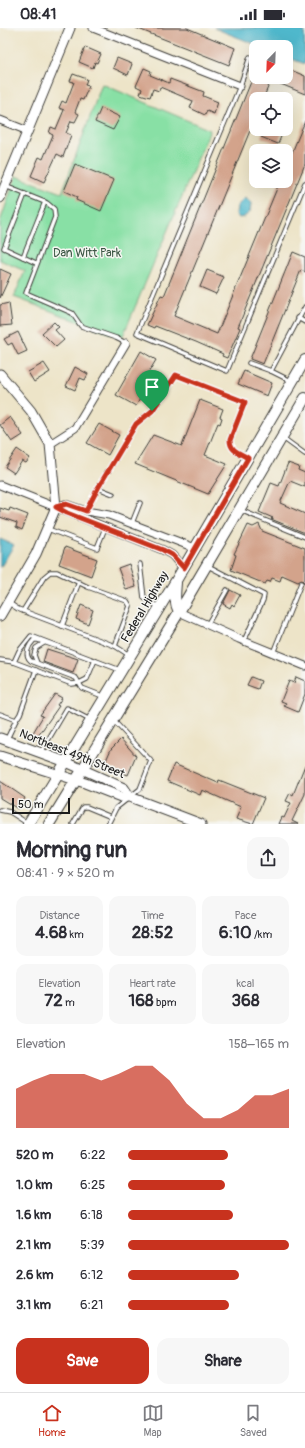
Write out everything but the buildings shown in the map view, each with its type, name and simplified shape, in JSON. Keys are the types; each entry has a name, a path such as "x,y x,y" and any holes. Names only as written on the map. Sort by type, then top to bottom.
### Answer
{"main road":[{"name":"Federal Highway","path":"28,824 184,568 305,360"},
{"path":"53,823 77,780 179,612 305,398"},
{"path":"177,579 175,597 179,612"}],"street":[{"path":"0,198 70,28"},
{"path":"93,28 240,86"},
{"path":"0,120 28,131"},
{"path":"50,444 75,428 126,343"},
{"path":"0,374 31,411 50,444 56,507 48,529 36,554 0,616"},
{"path":"0,485 163,550 172,555 184,568"},
{"path":"56,507 66,504 86,511 109,515 195,548"},
{"path":"179,612 305,666"},
{"name":"Northeast 49th Street","path":"3,739 40,754 66,762 124,788 130,796 188,822 201,824"},
{"name":"Northeast 49th Street","path":"0,756 77,780 121,797 130,796"}],"lane":[{"path":"249,60 240,86 137,333 227,371 305,183"},
{"path":"5,186 45,202 54,209 55,217 36,263 26,293 72,313 81,326 126,343"},
{"path":"25,194 4,248 36,263"},
{"path":"300,195 305,197"},
{"path":"22,257 45,202"},
{"path":"271,371 298,318 305,308"},
{"path":"298,318 305,322"},
{"path":"249,362 292,382"},
{"path":"83,519 98,488 136,424 152,411 176,375 245,402 230,440 230,446 248,458"},
{"path":"282,437 305,454"},
{"path":"98,488 113,494"},
{"path":"131,524 140,503"},
{"path":"239,509 305,537"},
{"path":"48,529 97,548 105,528"},
{"path":"140,564 144,598 160,607"},
{"path":"207,565 264,595 264,600 244,641"},
{"path":"23,611 44,577 50,572 57,572 127,601 130,606 115,646"},
{"path":"62,626 79,582"},
{"path":"273,653 301,582"},
{"path":"207,625 226,590"},
{"path":"8,602 23,611 115,646 130,656"},
{"path":"14,662 19,651 31,636 121,670"},
{"path":"65,648 57,648 34,640 29,647 28,658 76,678 82,688 105,697"},
{"path":"37,663 34,655 36,648 45,643"},
{"path":"0,660 14,662 72,684 79,683 87,679 95,660"},
{"path":"3,739 20,714 36,670"},
{"path":"40,754 67,708 91,721"},
{"path":"0,714 16,720"},
{"path":"108,824 116,808 140,789 151,761 113,720"},
{"path":"73,824 83,807 88,807 111,817"},
{"path":"0,810 10,812 28,824"},
{"path":"77,816 82,820"}],"green space":[{"name":"Dan Witt Park","path":"102,84 210,130 122,338 14,297 25,271 0,260 0,222 16,176 62,193"}],"water":[{"path":"214,28 304,28 305,64 293,60 293,40 249,40 249,42"},
{"path":"245,198 251,203 250,212 244,217 239,218 236,214 237,206"},
{"path":"0,539 14,545 0,568"}],"route":[{"path":"176,375 245,402 230,440 230,446 248,458 184,568 172,555 163,550 67,513 56,507 66,504 86,511 111,465 136,424 152,411 176,375"}]}
